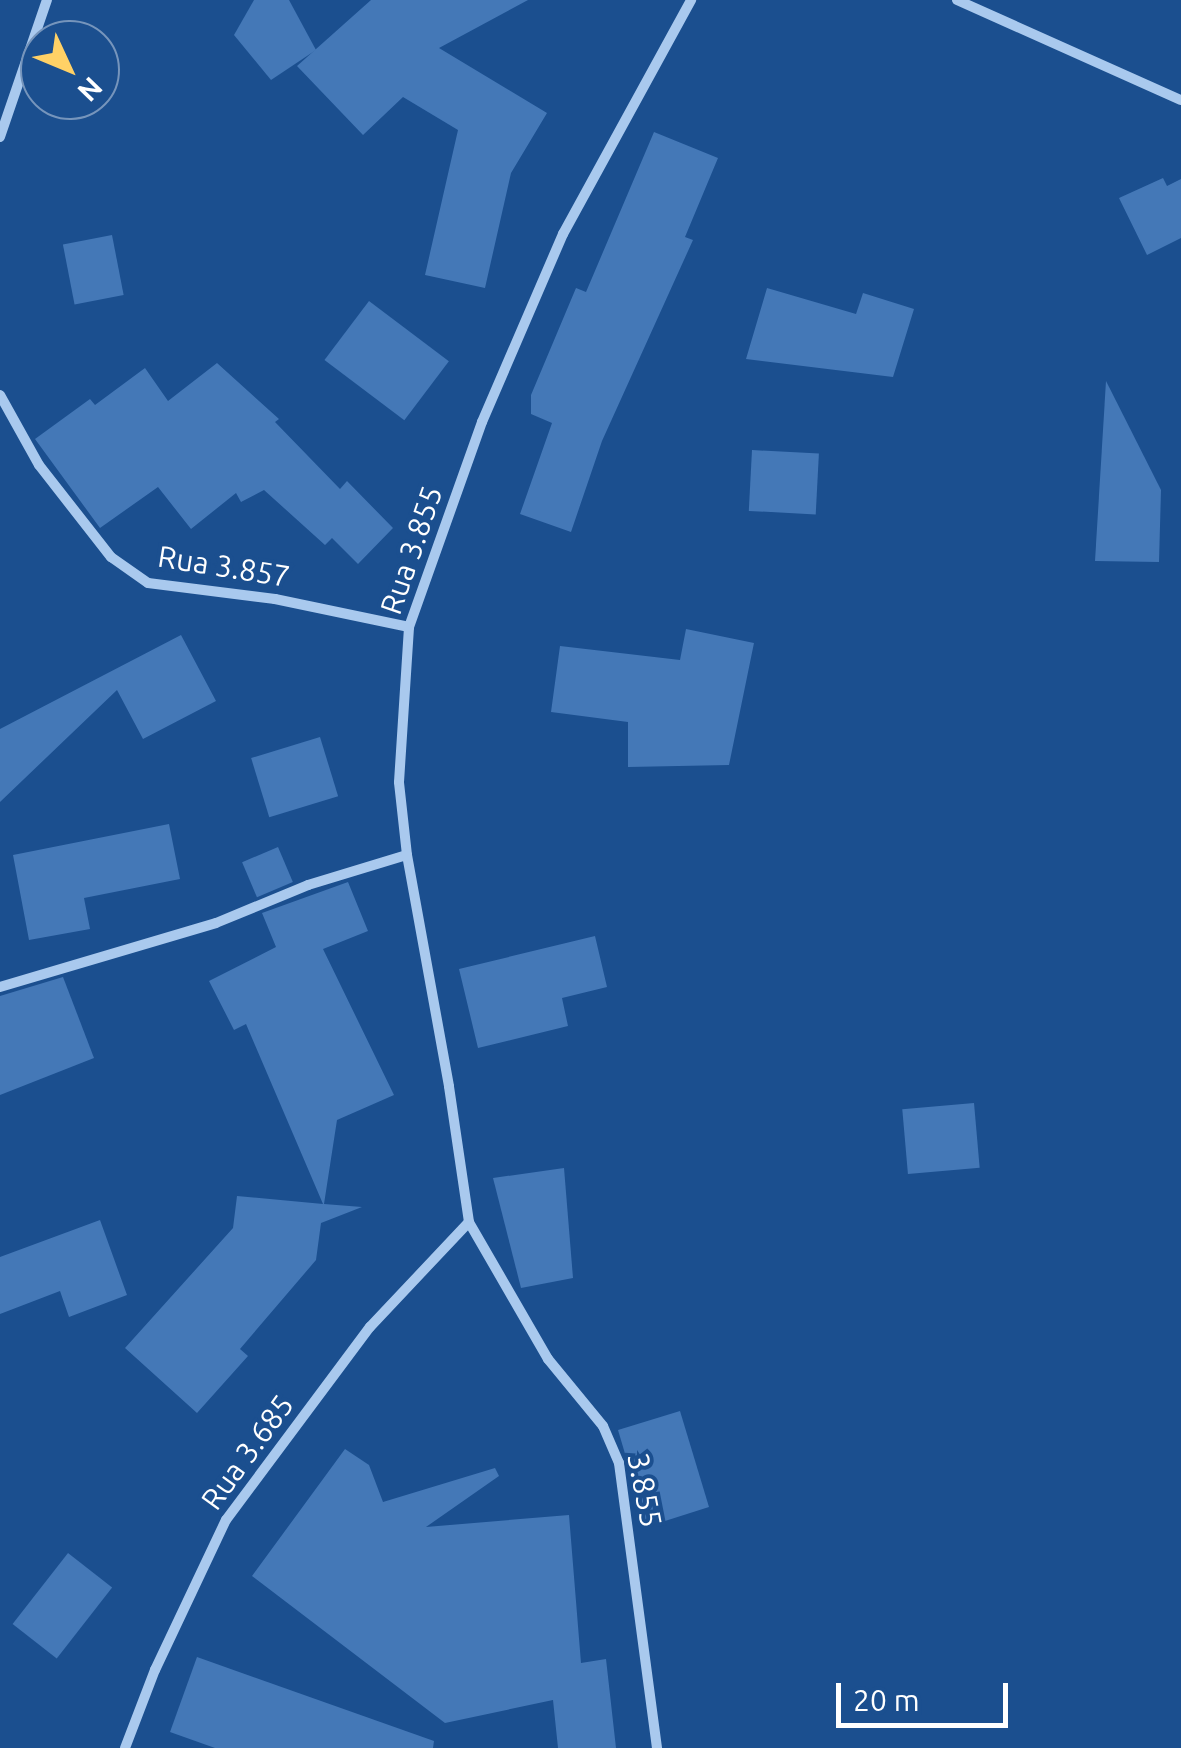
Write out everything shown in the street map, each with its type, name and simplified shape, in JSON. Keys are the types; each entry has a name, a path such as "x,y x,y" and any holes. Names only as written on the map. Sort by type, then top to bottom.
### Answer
{"street":[{"path":"0,137 47,0"},
{"name":"Rua 3.855","path":"468,1222 449,1086 406,855 399,782 409,628 482,422 563,234 691,0"},
{"path":"957,0 1181,100"},
{"name":"Rua 3.857","path":"0,395 39,466 110,558 148,583 275,599 409,628"},
{"path":"0,988 178,935 308,885 406,855"},
{"name":"Rua 3.685","path":"125,1748 154,1670 226,1520 370,1327 468,1222"},
{"name":"3.855","path":"468,1222 548,1358 603,1426 619,1463 657,1748"}],"building":[{"path":"254,0 289,0 316,50 271,80 234,35"},
{"path":"371,0 528,0 439,48 547,113 511,173 485,288 425,275 458,130 403,97 363,135 297,66"},
{"path":"654,132 718,158 685,237 693,240 602,441 571,532 520,514 552,423 531,414 531,395 576,288 586,292"},
{"path":"1163,178 1167,186 1181,179 1181,238 1147,255 1119,198"},
{"path":"112,235 124,295 75,304 63,245"},
{"path":"767,288 856,314 863,293 914,309 893,377 746,359"},
{"path":"369,301 449,361 404,420 324,360"},
{"path":"217,363 279,419 275,422 340,489 347,481 393,528 358,564 332,538 325,545 264,490 241,502 236,493 191,529 158,487 100,528 35,439 90,399 95,405 145,368 168,401"},
{"path":"1106,381 1161,490 1159,562 1095,561"},
{"path":"752,450 819,454 816,514 749,511"},
{"path":"686,629 754,643 729,765 628,767 628,722 551,712 560,646 680,660"},
{"path":"181,635 216,701 143,739 117,690 0,802 0,729"},
{"path":"320,737 338,796 269,817 251,758"},
{"path":"169,824 180,879 84,898 90,929 29,940 13,855"},
{"path":"278,847 293,882 257,897 242,862"},
{"path":"348,882 368,931 323,949 394,1095 337,1120 324,1204 362,1207 321,1223 316,1260 240,1349 248,1356 197,1413 125,1348 233,1228 237,1196 323,1204 246,1024 234,1030 209,981 276,947 262,913"},
{"path":"595,936 607,987 562,998 568,1026 478,1048 459,969"},
{"path":"63,977 94,1058 0,1095 0,996"},
{"path":"974,1103 980,1168 908,1174 902,1109"},
{"path":"564,1168 573,1278 521,1288 493,1178"},
{"path":"100,1220 127,1295 69,1317 60,1291 0,1314 0,1257"},
{"path":"680,1411 709,1507 665,1521 645,1521 618,1430"},
{"path":"345,1449 369,1465 383,1502 495,1468 499,1476 426,1527 569,1515 581,1663 606,1659 616,1748 558,1748 553,1700 445,1723 252,1576"},
{"path":"68,1553 112,1587 57,1658 13,1624"},
{"path":"197,1657 434,1741 433,1748 215,1748 170,1732"}]}
